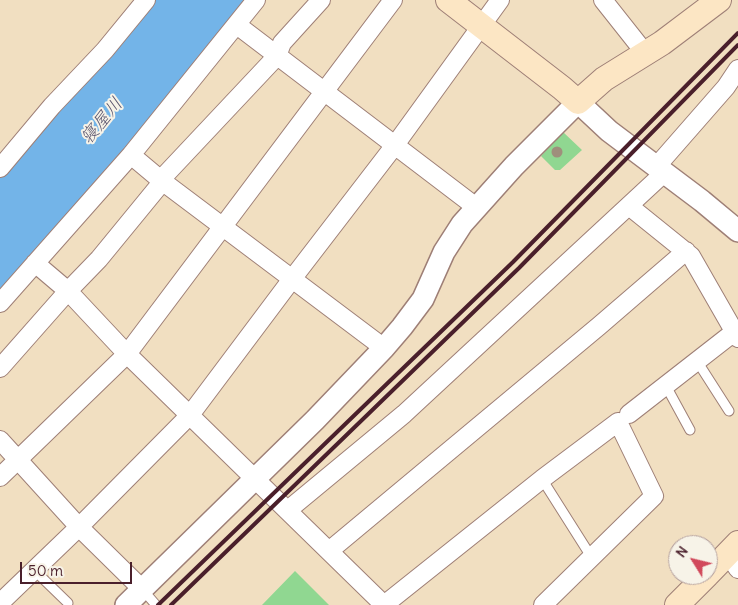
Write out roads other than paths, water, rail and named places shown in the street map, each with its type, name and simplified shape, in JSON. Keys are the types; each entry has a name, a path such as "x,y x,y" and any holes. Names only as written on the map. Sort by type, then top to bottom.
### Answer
{"main road":[{"path":"448,0 578,102 604,79 682,29 719,0"},
{"path":"718,567 735,556"},
{"path":"677,605 697,585"}],"street":[{"path":"0,168 52,106 105,50 146,0"},
{"path":"0,303 131,155 256,0"},
{"path":"0,368 99,259 166,174 277,56 282,43 321,0"},
{"path":"0,477 127,354 393,0"},
{"path":"0,603 79,528 190,415 395,145 500,0"},
{"path":"603,0 645,53"},
{"path":"237,25 476,207"},
{"path":"288,510 404,414 629,206 660,170 726,87 738,69"},
{"path":"126,605 315,420 384,348 423,299 453,236 476,207 578,102 609,131 738,231"},
{"path":"131,155 162,181 384,348"},
{"path":"629,206 686,251 694,260 737,333 629,414"},
{"path":"329,551 686,251"},
{"path":"35,262 68,291 127,354 384,605 542,479 618,422 654,496 543,605"},
{"path":"0,440 79,528 142,589"}],"lane":[{"path":"698,361 729,411"},
{"path":"666,386 690,430"},
{"path":"542,479 592,558"},
{"path":"34,570 68,603"},
{"path":"142,589 156,605"}],"water":[{"name":"寝屋川","path":"154,0 251,0 0,297 0,176"}],"railway":[{"path":"158,605 513,262 738,33"},
{"path":"171,605 519,268 738,45"}]}
